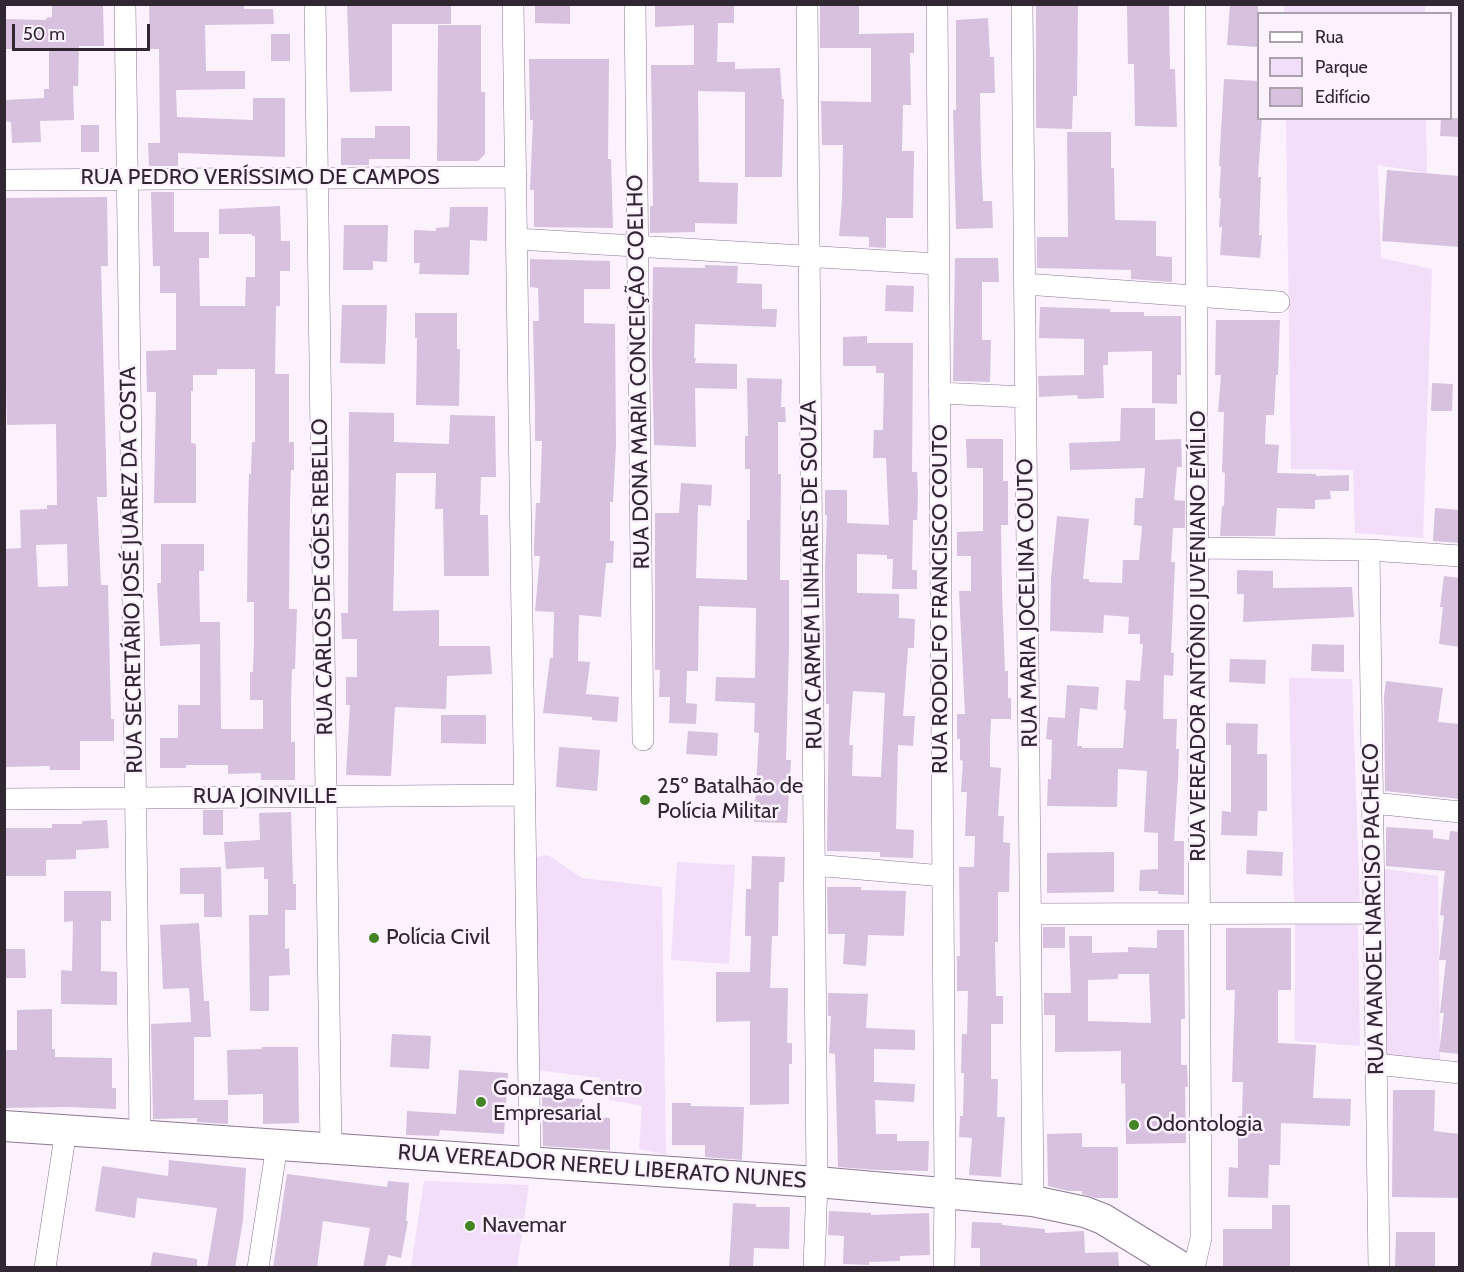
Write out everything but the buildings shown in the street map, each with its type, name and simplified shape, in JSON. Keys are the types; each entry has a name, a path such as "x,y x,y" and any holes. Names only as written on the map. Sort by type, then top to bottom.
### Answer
{"main road":[{"name":"RUA VEREADOR NEREU LIBERATO NUNES","path":"4,1126 817,1182 1033,1201 1076,1210 1103,1219 1183,1268"}],"street":[{"name":"RUA SECRETÁRIO JOSÉ JUAREZ DA COSTA","path":"125,4 140,1135"},
{"name":"RUA CARLOS DE GÓES REBELLO","path":"315,4 331,1149"},
{"path":"513,4 530,1162"},
{"name":"RUA DONA MARIA CONCEIÇÃO COELHO","path":"635,4 643,740"},
{"name":"RUA CARMEM LINHARES DE SOUZA","path":"807,4 817,1182 814,1268"},
{"name":"RUA RODOLFO FRANCISCO COUTO","path":"937,4 944,1268"},
{"name":"RUA MARIA JOCELINA COUTO","path":"1022,4 1033,1201"},
{"name":"RUA VEREADOR ANTÔNIO JUVENIANO EMÍLIO","path":"1194,1268 1201,1238 1195,4"},
{"name":"RUA PEDRO VERÍSSIMO DE CAMPOS","path":"4,180 516,177"},
{"path":"516,239 938,264"},
{"path":"1025,284 1279,302"},
{"path":"939,393 1026,397"},
{"path":"1199,548 1369,550 1460,556"},
{"name":"RUA MANOEL NARCISO PACHECO","path":"1369,550 1379,1268"},
{"name":"RUA JOINVILLE","path":"4,799 525,795"},
{"path":"1373,803 1460,812"},
{"path":"814,865 943,876"},
{"path":"1031,914 1374,913"},
{"path":"1376,1064 1460,1073"},
{"path":"45,1268 66,1130"},
{"path":"258,1268 277,1145"}],"green space":[{"path":"1284,5 1425,5 1425,12 1284,12"},
{"path":"1286,120 1426,120 1427,173 1378,165 1381,258 1432,269 1423,538 1355,533 1353,470 1291,469"},
{"path":"1289,678 1352,679 1360,908 1294,909"},
{"path":"548,855 582,878 662,887 666,1155 639,1149 642,1106 610,1100 600,1078 536,1070 530,858"},
{"path":"677,862 735,865 729,964 671,960"},
{"path":"1378,868 1438,876 1440,1065 1381,1059"},
{"path":"1295,921 1358,925 1360,1046 1295,1041"},
{"name":"Navemar","path":"424,1181 529,1185 517,1267 411,1267"}],"place":[{"name":"25º Batalhão de Polícia Militar","path":"645,800"},
{"name":"Polícia Civil","path":"374,938"},
{"name":"Gonzaga Centro Empresarial","path":"481,1102"},
{"name":"Odontologia","path":"1134,1125"},
{"name":"Navemar","path":"470,1226"}]}
